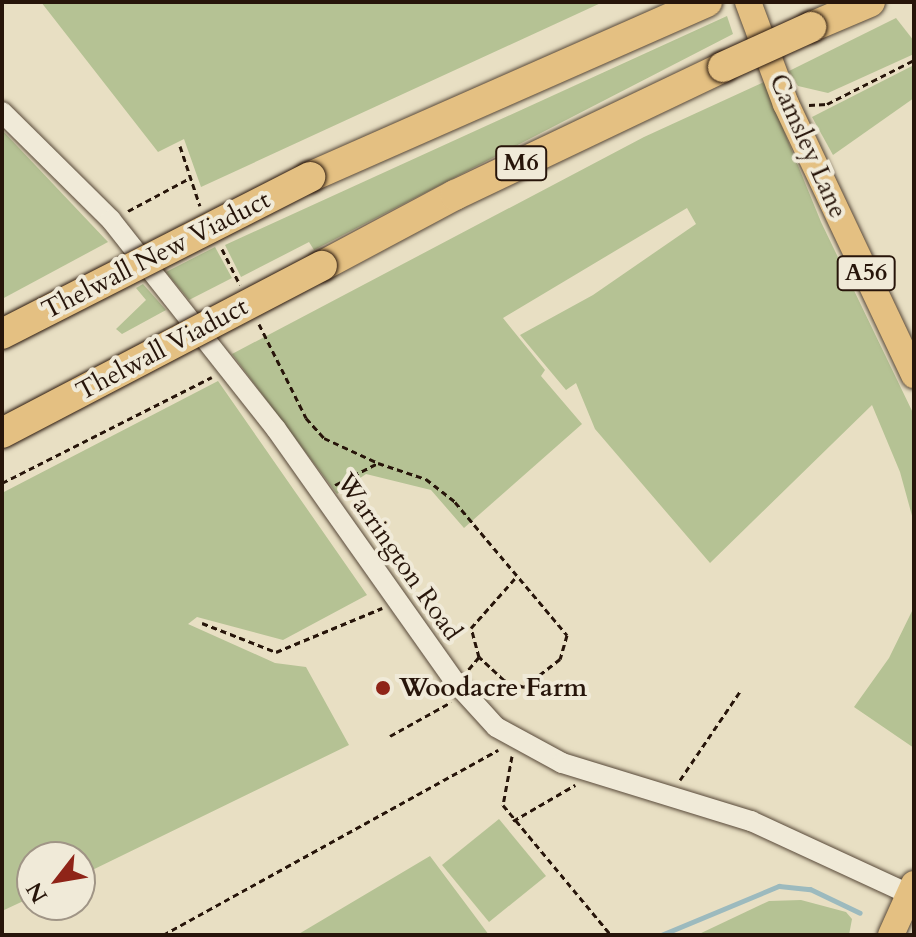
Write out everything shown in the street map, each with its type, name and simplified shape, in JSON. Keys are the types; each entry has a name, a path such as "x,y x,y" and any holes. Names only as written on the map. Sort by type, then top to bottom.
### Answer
{"highway":[{"name":"Thelwall Viaduct","path":"2,433 455,195 723,67 870,2"},
{"name":"Thelwall New Viaduct","path":"2,334 310,177 704,3"}],"main road":[{"name":"Camsley Lane","path":"748,2 786,104 914,375"},
{"path":"891,935 912,889"}],"street":[{"name":"Warrington Road","path":"2,112 111,220 230,368 400,600 460,689 515,740 591,773 751,821 912,889"}],"path":[{"path":"800,102 827,104 914,60"},
{"path":"111,220 188,179"},
{"path":"2,483 230,368"},
{"path":"321,492 378,463 426,479 455,502 567,635 560,659 524,687 504,680 479,657 471,628 517,576"},
{"path":"202,623 276,652 400,600"},
{"path":"390,736 460,689 479,657"},
{"path":"674,799 680,780 741,690"},
{"path":"515,740 503,805 512,820 611,935"},
{"path":"163,935 515,740"},
{"path":"512,820 591,773"}],"green space":[{"path":"41,2 603,2 201,187 184,139 158,152"},
{"path":"727,16 733,34 314,250 309,242 241,277 225,245"},
{"path":"896,18 914,41 914,54 828,93 798,86 789,71"},
{"path":"914,65 914,98 833,155 812,117"},
{"path":"764,82 821,222 914,415 914,523 900,472 872,405 710,563 595,429 576,383 566,390 520,335 593,295 696,224 687,208 503,318 545,370 541,376 582,424 464,528 431,490 366,474 337,494 232,354 644,137"},
{"path":"2,130 108,242 2,299"},
{"path":"215,247 232,278 189,300 166,272"},
{"path":"143,284 166,310 122,334 116,329 146,300 136,288"},
{"path":"218,381 367,595 283,640 197,617 188,624 275,663 306,667 349,745 96,868 96,841 16,841 16,904 2,911 2,493"},
{"path":"914,607 914,748 854,707 889,658"},
{"path":"499,819 546,876 489,922 442,865"},
{"path":"430,856 489,935 297,935"},
{"path":"801,900 846,912 852,919 849,935 697,935 769,901"}],"waterway":[{"path":"661,935 779,886 810,889 860,913"}],"place":[{"name":"Woodacre Farm","path":"383,688"}]}
